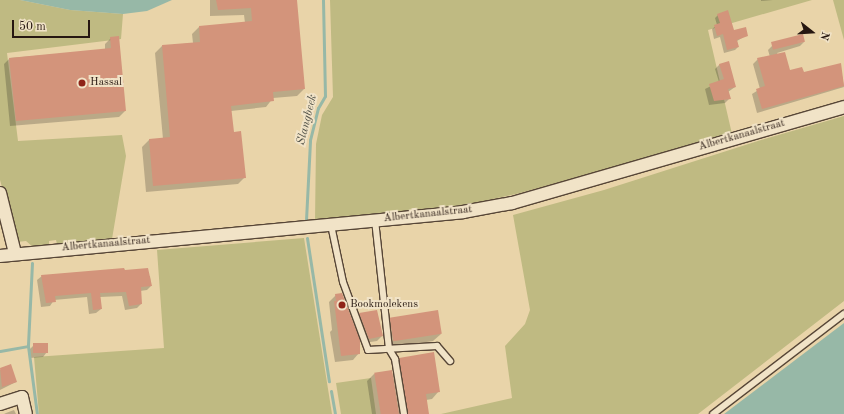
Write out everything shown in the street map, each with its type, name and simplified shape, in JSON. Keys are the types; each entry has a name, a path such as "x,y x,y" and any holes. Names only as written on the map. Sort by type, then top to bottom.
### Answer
{"street":[{"name":"Albertkanaalstraat","path":"0,256 15,253 463,212 512,203 844,107"},
{"path":"0,193 15,253"},
{"path":"0,404 22,397 26,414"}],"lane":[{"path":"375,220 389,349 395,359 404,414"},
{"path":"331,225 343,282 368,350 437,346 450,361"},
{"path":"713,414 844,314"}],"shaded area":[{"path":"0,0 20,0 70,10 123,14 121,39 7,53 18,141 122,135 126,156 112,239 57,244 56,240 49,241 49,245 33,247 26,241 17,242 0,180"},
{"path":"20,0 172,0 147,11 123,14 70,10"},
{"path":"330,0 812,0 708,30 732,134 520,193 438,211 315,221 316,144 322,115 333,97"},
{"path":"833,0 844,0 844,40"},
{"path":"844,116 844,301 698,414 441,414 512,398 505,346 525,324 530,310 513,215 604,190 761,140"},
{"path":"304,238 332,414 39,414 34,357 164,348 157,250"},
{"path":"844,323 844,414 724,414"},
{"path":"371,378 376,414 341,414 336,383"}],"building":[{"path":"216,0 297,0 305,89 273,92 274,101 231,106 234,132 241,131 246,178 153,186 149,139 170,137 162,45 200,42 199,26 252,21 251,8 218,10"},
{"path":"728,10 734,30 746,27 748,36 737,40 739,47 727,50 723,34 717,36 714,25 720,23 717,14"},
{"path":"803,34 805,42 773,50 771,42"},
{"name":"Hassal","path":"119,36 126,111 16,121 9,58 111,48 110,37"},
{"path":"785,52 790,70 802,67 804,72 841,63 844,86 762,109 756,89 765,86 757,58"},
{"path":"729,61 736,87 728,89 731,99 714,101 709,84 724,79 719,64"},
{"path":"124,268 125,270 148,268 152,286 141,287 142,304 129,306 126,292 100,293 102,309 93,310 91,293 55,296 56,302 46,303 41,275"},
{"path":"342,293 360,340 360,354 341,356 334,301 336,301 335,294"},
{"path":"377,310 383,336 369,339 359,313"},
{"path":"438,310 442,334 393,341 390,318"},
{"path":"33,343 48,343 48,353 33,353"},
{"path":"434,352 440,392 426,394 429,414 408,414 399,358"},
{"path":"11,364 17,382 2,387 0,368"},
{"path":"392,370 399,414 381,414 374,373"}],"waterway":[{"name":"Slangbeek","path":"306,220 310,140 318,108 325,96 323,0"},
{"name":"Slangbeek","path":"307,238 329,381"},
{"path":"32,263 28,346 37,414"},
{"path":"0,351 28,346"},
{"name":"Slangbeek","path":"331,391 335,414"}],"place":[{"name":"Hassal","path":"82,83"},
{"name":"Bookmolekens","path":"342,305"}]}
